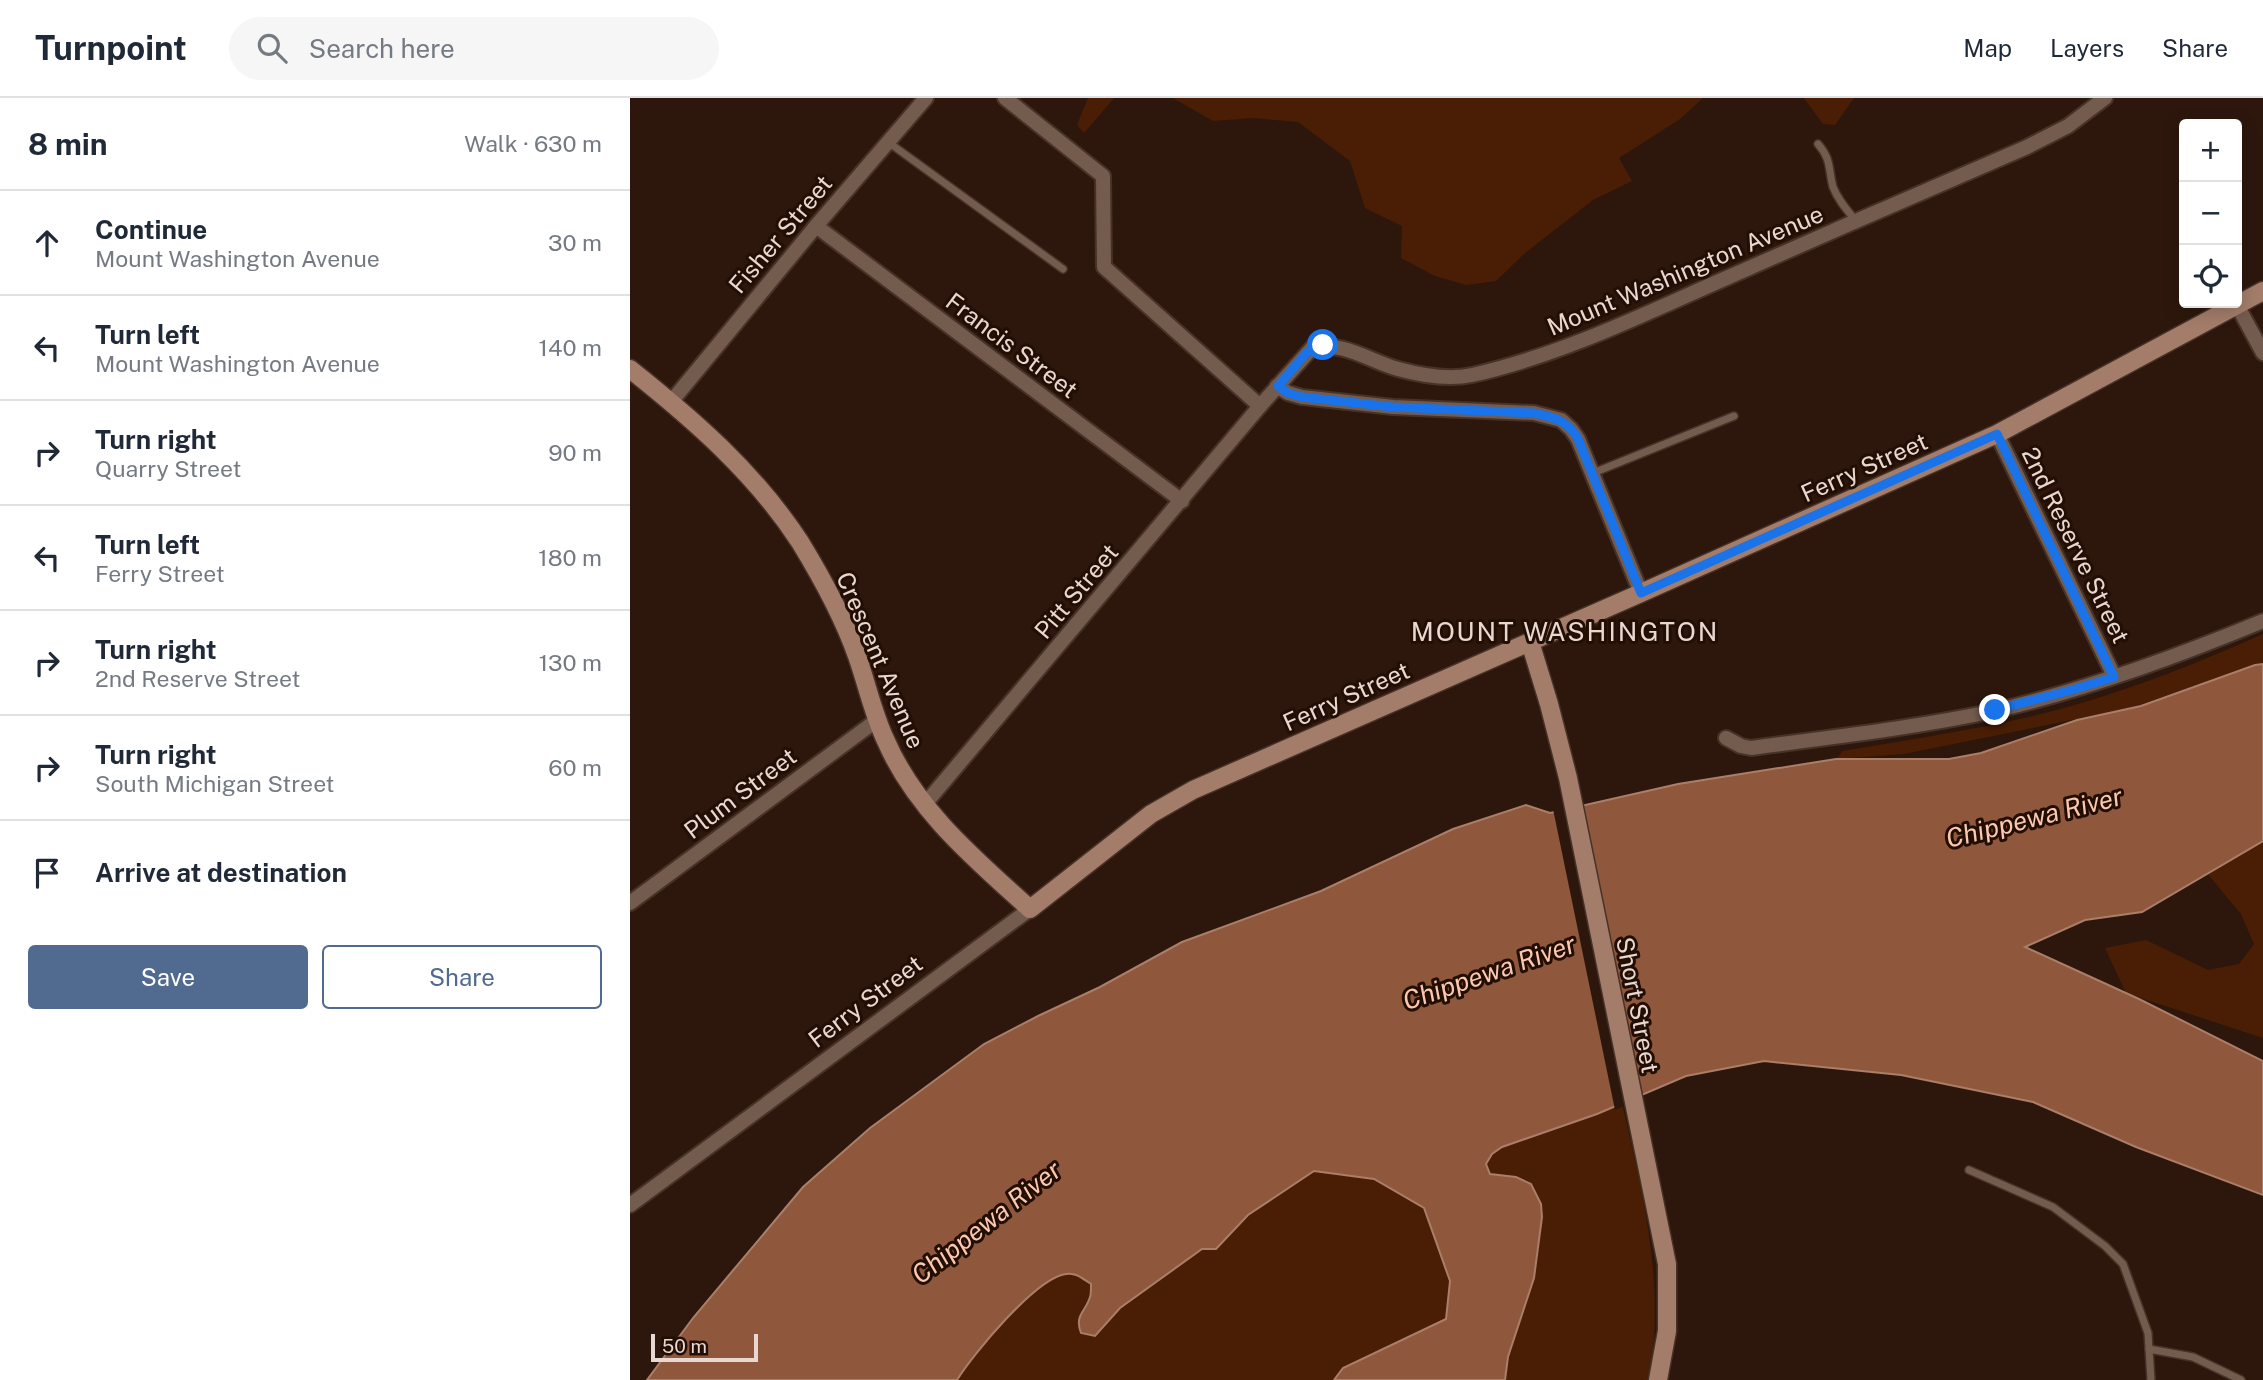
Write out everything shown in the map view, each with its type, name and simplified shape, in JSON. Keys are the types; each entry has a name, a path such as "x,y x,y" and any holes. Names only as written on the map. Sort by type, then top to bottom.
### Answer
{"main road":[{"name":"Ferry Street","path":"2242,302 2263,291"},
{"name":"Ferry Street","path":"1030,909 1152,814 1182,796 1997,434 2230,308"},
{"name":"Crescent Avenue","path":"630,369 671,401 759,487 799,542 838,609 886,742 902,772 952,836 1030,909"},
{"name":"Short Street","path":"1530,642 1568,778 1667,1264 1667,1331 1658,1380"}],"street":[{"name":"Fisher Street","path":"671,401 926,98"},
{"path":"1006,98 1103,176 1104,267 1260,406"},
{"name":"Mount Washington Avenue","path":"1260,406 1307,352 1323,345 1345,349 1397,369 1424,374 1468,376 1539,356 1592,336 2049,137 2105,98"},
{"name":"Francis Street","path":"816,226 1182,501"},
{"path":"2238,308 2263,353"},
{"path":"1278,386 1288,393 1302,397 1393,407 1534,413 1561,420 1578,439 1641,593"},
{"name":"Pitt Street","path":"925,804 1260,406"},
{"name":"2nd Reserve Street","path":"1997,434 2114,677"},
{"path":"1726,738 1751,748 1931,723 1995,710 2114,677 2263,621"},
{"name":"Plum Street","path":"630,903 877,719"},
{"name":"Ferry Street","path":"630,1205 1030,909"}],"lane":[{"path":"888,142 1063,269"},
{"path":"1818,144 1827,154 1833,186 1840,201 1856,221"},
{"path":"1592,474 1734,416"},
{"path":"1969,1170 2053,1207 2105,1246 2123,1264 2148,1333 2151,1380"},
{"path":"2149,1349 2193,1357 2241,1380"}],"shaded area":[{"path":"1088,98 1114,98 1084,133 1077,125"},
{"path":"1173,98 1703,98 1680,119 1619,158 1632,181 1593,200 1525,253 1496,281 1466,285 1435,276 1401,258 1402,226 1365,208 1350,161 1298,122 1253,118 1213,121"},
{"path":"1804,98 1854,98 1835,125 1823,124"},
{"path":"2263,634 2263,664 2141,706 1904,754 1836,759 1843,751 1985,726 2068,707 2167,674"},
{"path":"2263,841 2263,1038 2126,993 2105,948 2146,940 2208,970 2239,964 2254,944 2241,914 2207,873"},
{"path":"1622,1103 1650,1241 1655,1310 1649,1380 1505,1380 1535,1271 1541,1204 1516,1177 1490,1174 1486,1164 1492,1154 1502,1147"},
{"path":"1314,1171 1374,1179 1424,1208 1450,1281 1446,1319 1343,1368 1334,1380 957,1380 1006,1319 1053,1279 1073,1274 1091,1284 1091,1296 1081,1310 1095,1336 1120,1308 1202,1249 1216,1249 1248,1215"}],"water":[{"name":"Chippewa River","path":"2263,664 2263,841 2142,912 2085,920 2025,947 2139,999 2263,1061 2263,1195 2136,1147 2033,1102 1901,1075 1764,1061 1686,1076 1597,1114 1502,1147 1492,1154 1486,1164 1490,1174 1516,1177 1531,1184 1541,1204 1542,1217 1534,1278 1508,1357 1505,1380 1334,1380 1343,1368 1446,1319 1450,1281 1424,1208 1374,1179 1314,1171 1248,1215 1216,1249 1202,1249 1120,1308 1095,1336 1081,1333 1079,1327 1080,1317 1090,1296 1091,1284 1073,1274 1053,1279 1006,1319 957,1380 647,1380 693,1318 803,1187 870,1128 984,1044 1100,987 1182,942 1321,891 1453,829 1526,805 1550,813 1678,784 1836,759 1949,759 1981,753 2077,720 2141,706"}],"pier":[{"path":"1582,803 1642,1098 1615,1110 1553,809"}],"district":[{"name":"MOUNT WASHINGTON","path":"1565,631"}],"route":[{"path":"1323,345 1307,352 1278,386 1294,396 1393,407 1534,413 1556,418 1567,424 1576,434 1641,593 1997,434 2114,677 1995,710"}]}
